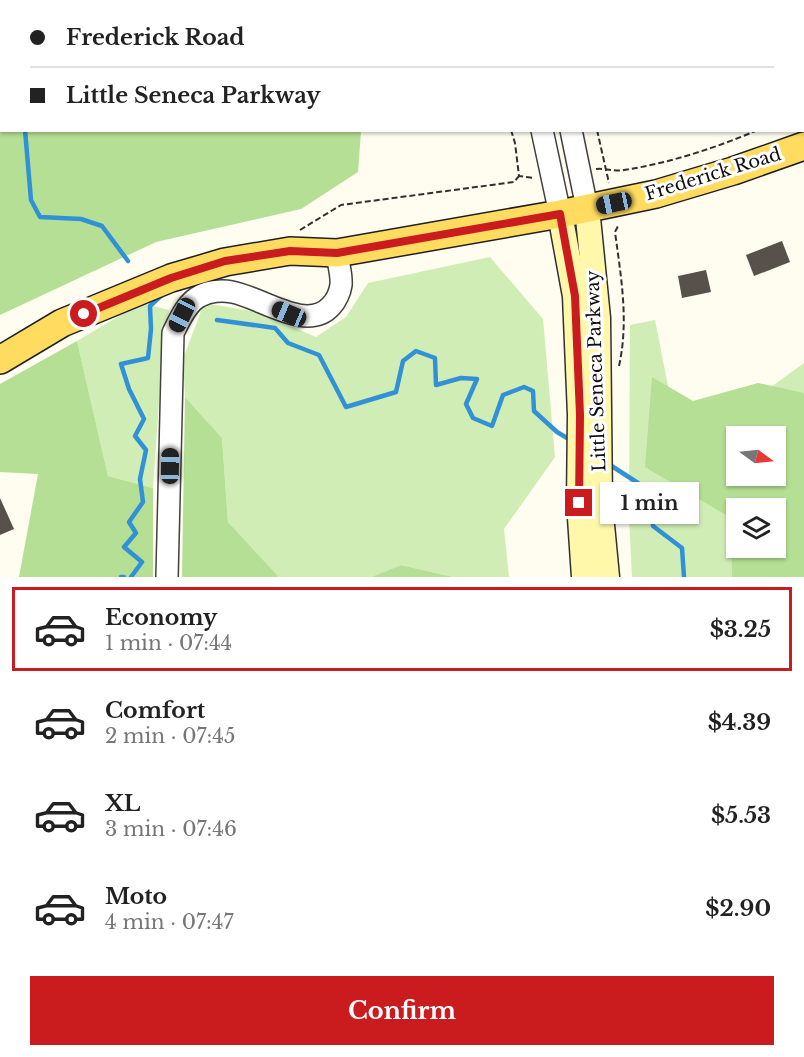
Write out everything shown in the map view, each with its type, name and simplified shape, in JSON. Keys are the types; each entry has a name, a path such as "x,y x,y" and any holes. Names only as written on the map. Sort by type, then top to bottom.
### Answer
{"main road":[{"name":"Frederick Road","path":"0,360 62,323 171,278 225,261 290,251 337,253 560,214 656,194 733,171 804,146"},
{"name":"Little Seneca Parkway","path":"584,577 590,504 590,417 598,318 587,208"},
{"name":"Little Seneca Parkway","path":"560,214 575,296 590,417"},
{"name":"Little Seneca Parkway","path":"590,504 607,577"}],"street":[{"name":"Little Seneca Parkway","path":"542,132 560,214"},
{"name":"Little Seneca Parkway","path":"571,132 587,208"},
{"path":"167,577 173,333 182,315 198,296 213,291 230,291 251,297 289,314 309,317 325,313 335,303 341,286 337,253"}],"path":[{"path":"295,233 341,205 514,182 519,176 512,132"},
{"path":"597,132 608,178"},
{"path":"589,170 606,168 621,171 666,162 724,144 753,132"},
{"path":"519,176 532,178"},
{"path":"617,373 624,342 625,307 615,232 619,224"},
{"path":"608,234 615,232"}],"green space":[{"path":"0,132 361,132 358,172 301,209 156,242 0,315"},
{"path":"490,257 543,319 555,457 504,529 509,577 453,577 401,565 371,577 279,577 228,522 222,438 185,397 183,359 204,303 257,312 316,337 346,317 368,283"},
{"path":"141,303 169,310 161,373 153,488 108,476 77,341"},
{"path":"655,320 680,447 804,363 804,577 632,577 629,516 630,325"},
{"path":"77,341 108,476 153,488 153,577 19,577 38,474 0,472 0,384"},
{"path":"652,377 693,401 758,383 804,393 804,577 732,577 732,558 786,558 786,498 726,498 726,515 645,467"},
{"path":"185,397 222,438 228,522 279,577 182,577"},
{"path":"401,565 453,577 371,577"}],"building":[{"path":"782,241 790,262 754,276 746,255"},
{"path":"706,270 711,292 682,298 678,276"},
{"path":"0,498 14,529 0,535"}],"waterway":[{"path":"25,132 31,200 40,217 81,219 102,226 128,261"},
{"path":"131,577 142,562 124,547 136,533 129,522 143,502 140,479 146,450 135,436 144,419 129,389 121,364 148,358 151,329 150,306 164,293"},
{"path":"217,320 275,328 288,343 319,355 346,407 396,392 403,361 416,351 435,358 436,385 461,378 477,379 466,404 473,418 492,426 503,395 524,387 533,391 534,411 557,432 572,441"},
{"path":"607,463 638,483 651,497 653,526 682,548 684,577"}],"route":[{"path":"84,314 171,278 225,261 290,251 337,253 560,214 575,296 580,415 579,503"}]}
